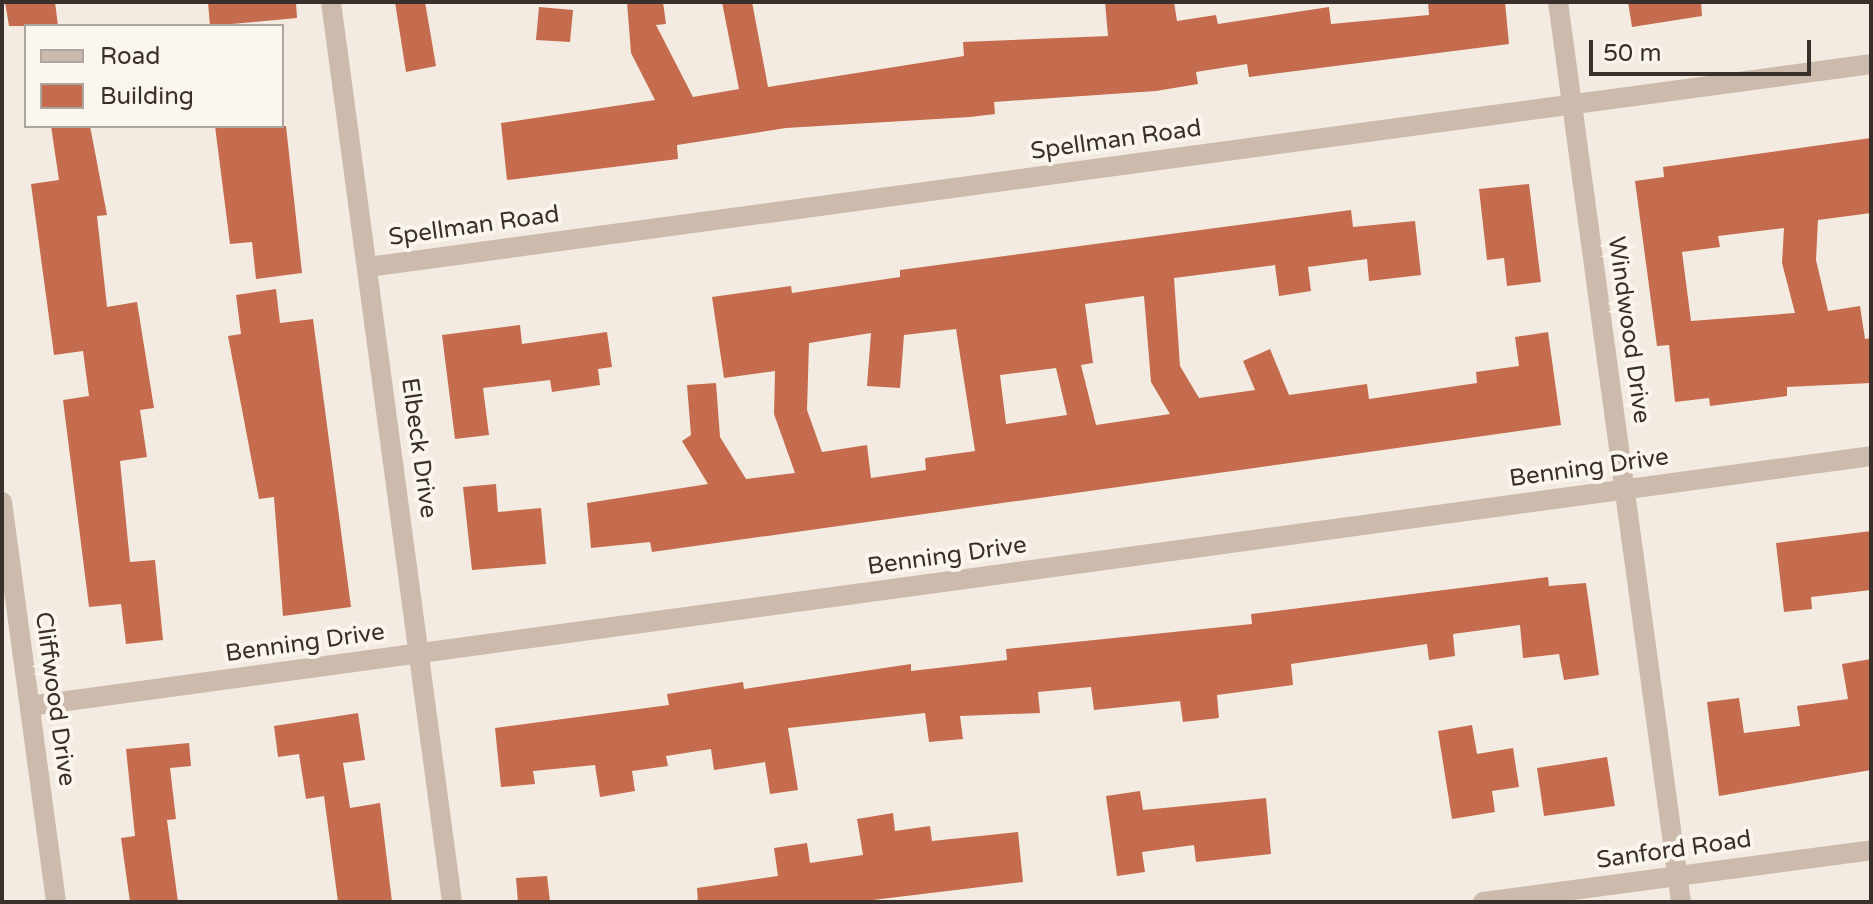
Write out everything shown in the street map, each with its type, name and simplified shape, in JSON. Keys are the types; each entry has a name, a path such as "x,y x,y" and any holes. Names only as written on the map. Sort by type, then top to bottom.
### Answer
{"street":[{"name":"Elbeck Drive","path":"331,2 422,653 452,902"},
{"name":"Windwood Drive","path":"1558,2 1681,902"},
{"name":"Spellman Road","path":"368,267 1871,64"},
{"name":"Benning Drive","path":"30,706 1871,456"},
{"name":"Cliffwood Drive","path":"2,502 56,902"},
{"name":"Sanford Road","path":"1483,902 1871,850"}],"building":[{"path":"5,2 55,2 58,24 9,26"},
{"path":"208,2 296,2 297,18 210,24"},
{"path":"395,2 425,2 436,66 406,72"},
{"path":"627,2 663,2 666,24 656,25 693,97 739,89 722,2 752,2 768,87 964,56 963,42 1108,36 1105,2 1174,2 1177,21 1216,15 1218,24 1329,7 1331,24 1429,15 1428,2 1505,2 1509,44 1249,77 1247,64 1196,72 1198,84 1156,91 994,102 995,114 970,117 786,128 677,145 678,159 507,180 501,123 655,100 631,53"},
{"path":"1628,2 1701,2 1702,16 1632,27"},
{"path":"539,7 573,10 570,42 536,40"},
{"path":"286,126 302,273 256,279 252,242 230,244 215,128"},
{"path":"51,128 90,128 107,215 97,216 107,307 137,302 154,408 140,410 147,457 120,461 130,562 155,560 163,640 126,644 121,604 89,607 63,400 89,396 83,351 54,355 31,184 59,180"},
{"path":"1871,138 1871,213 1818,220 1816,260 1828,311 1860,306 1865,339 1871,338 1871,383 1787,387 1787,396 1710,406 1709,398 1675,402 1669,345 1657,346 1635,181 1664,177 1663,167","holes":["1784,228 1782,263 1795,313 1691,321 1682,252 1720,247 1718,236"]},
{"path":"1529,184 1541,282 1507,286 1504,258 1487,260 1479,189"},
{"path":"1351,210 1353,227 1415,221 1421,275 1369,281 1367,259 1308,267 1311,291 1279,296 1275,265 1174,278 1180,366 1199,398 1255,390 1243,361 1270,349 1289,395 1367,384 1369,399 1477,383 1476,372 1519,366 1515,337 1548,332 1561,425 652,552 650,542 591,548 587,503 708,484 682,441 691,435 687,385 716,383 720,437 746,479 795,473 774,414 775,371 724,378 712,297 791,286 792,293 900,277 900,270","holes":["1144,296 1151,382 1170,414 1096,425 1081,365 1093,363 1085,304","956,329 975,451 925,458 926,470 871,478 867,445 822,452 807,410 809,343 871,333 867,386 900,388 904,335","1056,368 1067,415 1006,424 1000,375"]},
{"path":"276,289 280,323 313,319 351,607 283,616 274,497 259,499 228,336 241,334 236,295"},
{"path":"520,325 522,344 607,332 612,367 598,369 600,385 552,392 550,380 483,388 489,435 455,439 442,335"},
{"path":"496,484 498,512 541,508 546,564 472,570 463,487"},
{"path":"1871,531 1871,590 1811,597 1812,609 1784,612 1776,543"},
{"path":"1548,577 1549,586 1586,583 1599,675 1564,680 1559,654 1523,658 1520,625 1453,634 1455,656 1429,660 1427,644 1291,664 1293,685 1217,695 1219,718 1183,722 1180,701 1094,710 1091,687 1038,692 1040,713 960,716 963,739 929,742 925,713 788,728 798,790 770,794 765,762 714,770 711,749 666,756 668,766 632,771 635,791 600,797 595,765 533,771 535,784 501,787 495,728 669,705 667,694 743,682 744,689 911,664 911,671 1007,660 1006,649 1252,624 1251,614"},
{"path":"1871,659 1871,770 1719,796 1707,702 1739,698 1744,733 1800,726 1797,706 1848,699 1842,664"},
{"path":"358,713 365,760 343,763 350,808 380,803 392,902 338,902 324,796 306,799 299,754 278,757 274,726"},
{"path":"1472,725 1477,754 1513,748 1519,787 1492,791 1495,812 1452,819 1438,731"},
{"path":"189,743 191,766 170,768 176,819 167,820 178,902 130,902 121,838 135,836 126,749"},
{"path":"1607,757 1615,806 1544,816 1537,768"},
{"path":"1140,791 1143,810 1266,798 1271,854 1196,862 1194,845 1142,852 1145,872 1117,876 1106,796"},
{"path":"893,813 895,831 930,826 932,841 1018,832 1023,882 856,902 698,902 697,888 778,876 774,848 807,843 810,863 863,855 857,819"},
{"path":"547,876 550,902 518,902 516,878"}]}
